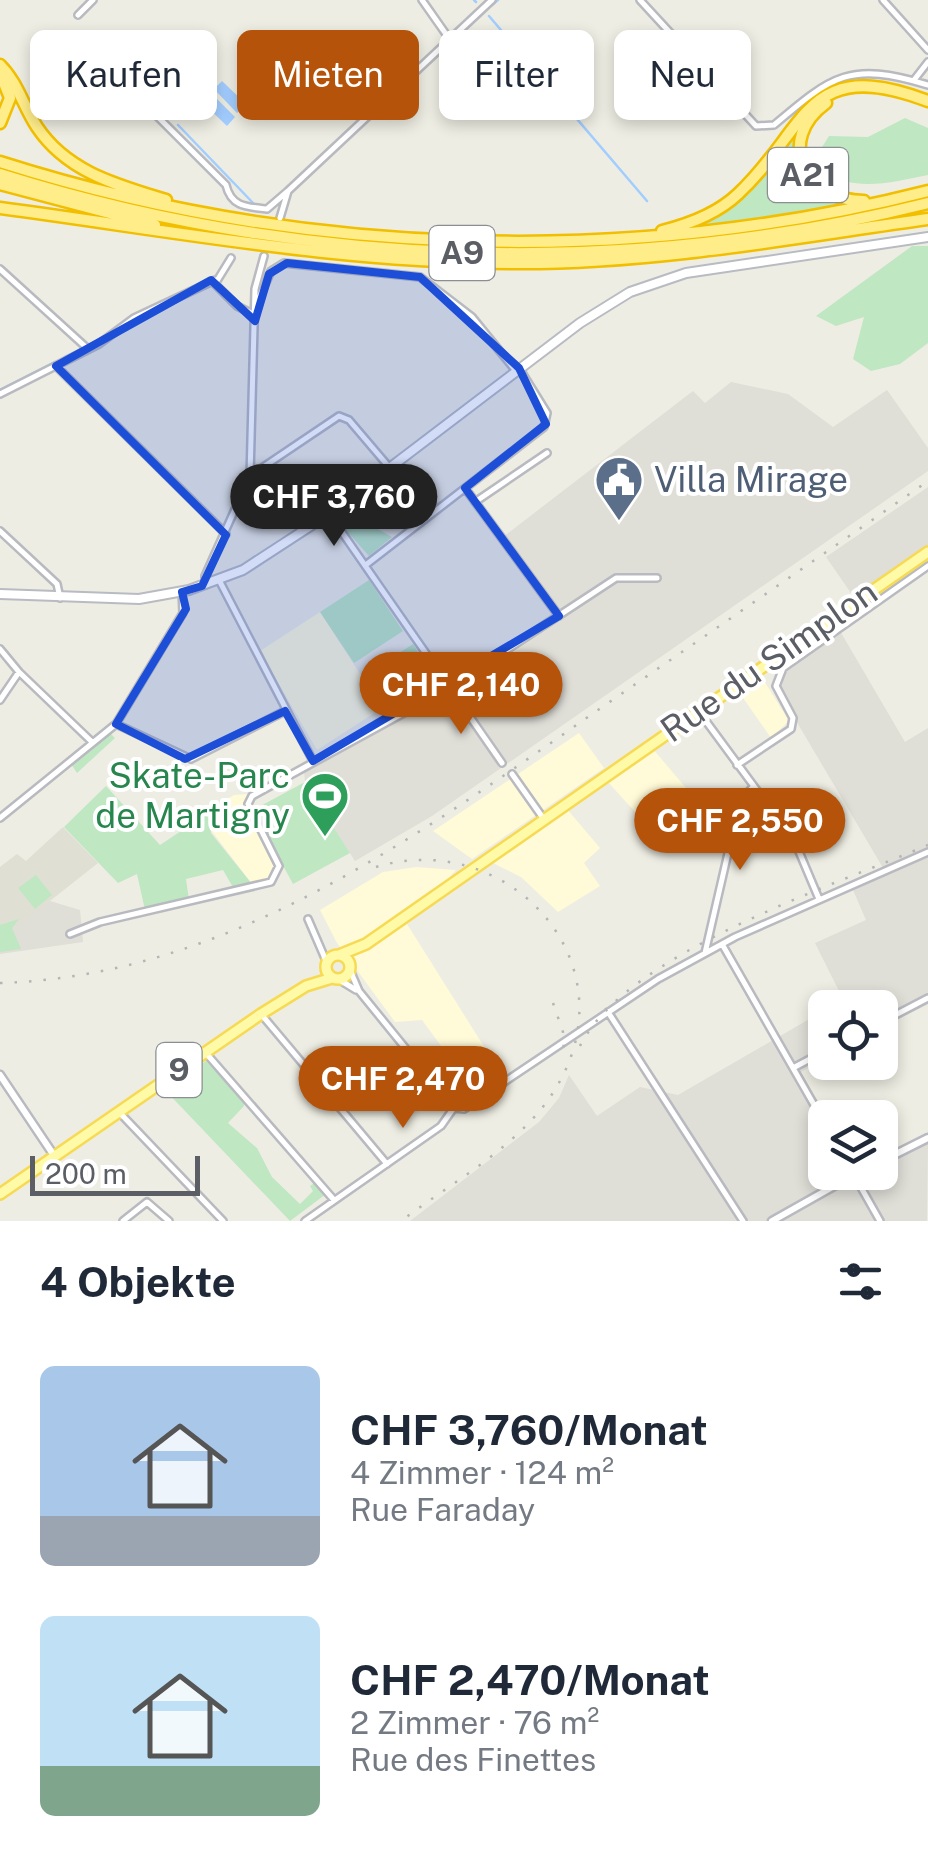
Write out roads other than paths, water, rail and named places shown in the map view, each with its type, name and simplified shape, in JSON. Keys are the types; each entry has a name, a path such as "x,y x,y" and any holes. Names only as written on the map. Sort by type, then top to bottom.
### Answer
{"highway":[{"path":"0,65 40,132 81,168 132,190 255,221"},
{"path":"0,74 10,98 0,123"},
{"name":"A21","path":"608,239 668,230 725,205 750,182 800,115 826,95 867,86 928,104"},
{"name":"A21","path":"928,104 884,94 842,96 813,114 800,142 807,174 834,197 862,201 928,191"},
{"path":"0,162 136,200 255,221 442,240 608,239 750,226 915,194"},
{"name":"A9","path":"0,174 122,208 228,229 351,246 470,253 591,252 700,244 822,226 928,202"},
{"name":"A9","path":"0,184 148,224 299,250 441,262 555,263 696,254 820,236 928,211"},
{"path":"0,208 299,250"},
{"name":"A21","path":"820,236 928,219"}],"main road":[{"path":"0,594 122,601 182,592 219,580 271,555 330,514 600,308 664,279 928,237"},
{"name":"Rue du Simplon","path":"338,955 366,944 928,552"},
{"name":"Rue du Simplon","path":"350,968 366,944"},
{"path":"338,955 350,968"},
{"name":"9","path":"0,1194 306,986 338,955"},
{"path":"327,964 335,978"},
{"name":"9","path":"306,986 335,978 350,968"}],"street":[{"path":"78,15 92,0"},
{"path":"422,0 443,30"},
{"path":"456,30 492,0"},
{"path":"640,0 756,126 774,125 809,92 838,78 874,74 928,85"},
{"path":"883,0 928,50"},
{"path":"161,120 226,185 229,198 236,204 268,209 439,46"},
{"path":"914,80 928,62"},
{"path":"280,218 288,190"},
{"path":"205,585 205,576 250,476 255,305 264,256"},
{"path":"0,394 88,349 122,325 215,280 231,258"},
{"path":"255,305 271,271 284,263 412,274 433,284 472,316 518,370 547,413 546,424 367,564"},
{"path":"0,269 88,349"},
{"path":"215,280 225,296 255,315"},
{"path":"56,366 226,534"},
{"path":"250,476 339,416 349,420 390,468"},
{"path":"475,502 546,453"},
{"path":"465,488 559,616"},
{"path":"330,514 502,763"},
{"path":"0,531 57,584 60,599"},
{"path":"737,764 791,729 793,718 776,686 783,668 928,566"},
{"path":"70,934 100,922 271,882 279,873 249,799 449,688 619,577 657,578"},
{"path":"219,580 314,761"},
{"path":"0,818 116,724 183,613 182,592"},
{"path":"0,648 19,672 92,742"},
{"path":"0,700 19,672"},
{"path":"116,724 191,759 285,710"},
{"path":"698,710 794,842 819,900"},
{"path":"512,774 543,818"},
{"path":"705,953 740,801 754,786"},
{"path":"350,968 359,991 454,1108 464,1110 626,1000 705,953 928,852"},
{"path":"308,918 327,964"},
{"path":"722,944 811,1100"},
{"path":"323,948 338,955"},
{"path":"335,978 359,991"},
{"path":"898,1014 928,998"},
{"path":"620,1031 618,1014 626,1000"},
{"path":"608,1012 742,1221"},
{"path":"261,1014 387,1164"},
{"path":"204,1052 334,1200"},
{"path":"793,1068 808,1060"},
{"path":"0,1076 55,1156"},
{"path":"305,1221 440,1126 454,1108"},
{"path":"120,1112 223,1221"},
{"path":"898,1153 928,1138"},
{"path":"772,1221 826,1190"},
{"path":"864,1190 880,1221"},
{"path":"123,1221 147,1202 170,1221"}],"water":[{"path":"222,81 237,95 237,113 217,92"},
{"path":"217,99 235,117 227,126 217,116"}],"waterway":[{"path":"80,8 89,0"},
{"path":"488,8 498,0"},
{"path":"489,16 647,201"},
{"path":"178,125 255,205"},
{"path":"126,327 204,288"},
{"path":"91,344 99,340"},
{"path":"65,357 82,349"},
{"path":"0,390 55,362"}],"railway":[{"path":"0,983 84,974 165,955 242,927 317,891 460,805 928,481"},
{"path":"580,1046 604,1012 640,981 685,952 788,902 928,845"},
{"path":"376,867 423,860 468,866 508,885 541,912 565,948 578,988 577,1033 561,1079 547,1101 511,1140 401,1221"},
{"path":"553,1003 563,1032 564,1055"}],"place":[{"name":"Villa Mirage","path":"619,522"},
{"name":"Skate-Parc de Martigny","path":"325,838"}]}
